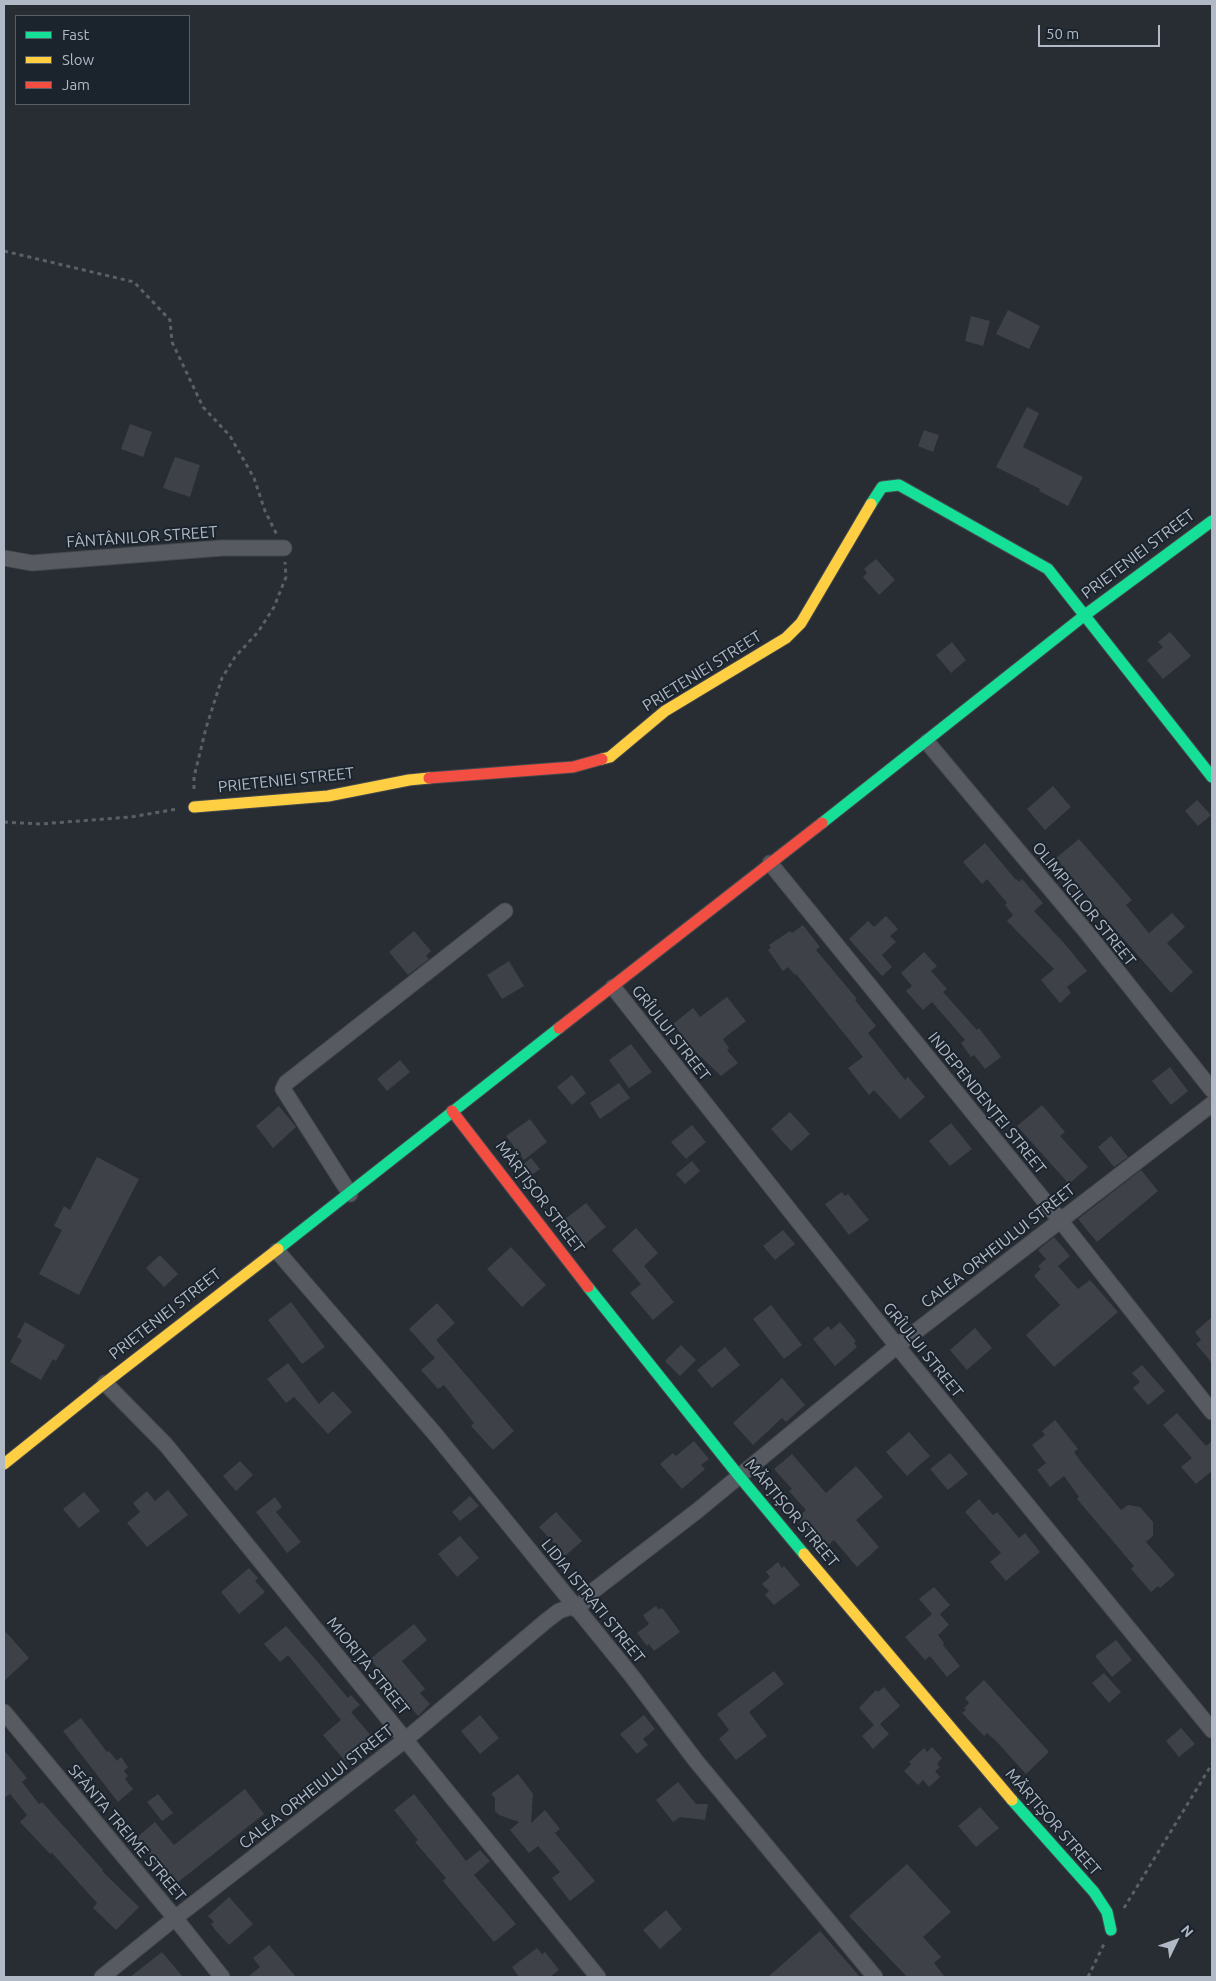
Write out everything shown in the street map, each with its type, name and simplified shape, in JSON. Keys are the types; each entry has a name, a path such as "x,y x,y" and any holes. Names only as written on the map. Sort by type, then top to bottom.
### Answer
{"street":[{"name":"PRIETENIEI STREET","path":"194,807 328,796 408,780 573,767 610,757 665,711 786,638 800,622 876,493 882,487 889,485 899,485 1048,569 1085,615"},
{"name":"PRIETENIEI STREET","path":"4,1464 105,1382 350,1194 452,1111 927,742 1085,615 1212,521"},
{"name":"FÂNTÂNILOR STREET","path":"4,558 32,563 222,548 284,548"},
{"path":"1085,615 1212,777"},
{"name":"OLIMPICILOR STREET","path":"927,742 1082,927 1212,1090"},
{"name":"INDEPENDENȚEI STREET","path":"770,863 1060,1220 1212,1412"},
{"path":"350,1194 283,1089 286,1084 505,911"},
{"name":"GRÎULUI STREET","path":"613,987 897,1346 1212,1730"},
{"name":"CALEA ORHEIULUI STREET","path":"102,1977 405,1740 546,1621 559,1611 576,1608 593,1591 698,1511 897,1346 1212,1104"},
{"name":"MĂRȚIȘOR STREET","path":"452,1111 617,1325 739,1476 1027,1818 1094,1892 1107,1912 1111,1930"},
{"name":"LIDIA ISTRATI STREET","path":"276,1251 435,1434 631,1675 696,1761 876,1977"},
{"name":"MIORIȚA STREET","path":"105,1382 166,1445 598,1977"},
{"name":"SFÂNTA TREIME STREET","path":"4,1712 222,1977"}],"path":[{"path":"4,251 134,282 170,320 172,342 199,400 203,407 230,436 254,478 265,512 284,548 286,577 274,607 258,632 235,657 222,678 206,728 194,777 194,807 130,817 40,824 4,822"},
{"path":"1088,1977 1111,1930 1212,1764"}],"building":[{"path":"1008,310 1040,326 1029,349 996,334"},
{"path":"971,316 990,321 983,346 965,341"},
{"path":"1027,407 1039,413 1023,447 1083,477 1068,506 1039,491 1040,489 996,467"},
{"path":"130,424 152,432 143,457 121,449"},
{"path":"924,430 939,435 933,452 918,446"},
{"path":"175,457 200,465 190,497 163,488"},
{"path":"876,559 895,580 879,595 863,577 867,573 864,569"},
{"path":"1170,632 1191,656 1163,679 1147,660 1163,647 1158,642"},
{"path":"952,642 966,660 951,673 936,655"},
{"path":"1053,786 1071,807 1045,830 1027,809"},
{"path":"1197,800 1211,815 1198,826 1185,811"},
{"path":"1079,839 1132,900 1126,905 1149,933 1172,913 1185,927 1167,943 1193,972 1171,993 1056,858"},
{"path":"985,843 1016,880 1019,882 1022,879 1043,903 1034,911 1087,971 1067,987 1071,993 1060,1003 1041,980 1054,969 1007,921 1013,915 1005,905 1007,903 987,879 982,884 963,862"},
{"path":"886,916 898,929 890,936 896,942 882,955 892,967 882,976 849,939 868,921 874,927"},
{"path":"803,925 820,947 816,950 857,999 855,1000 876,1026 868,1033 905,1080 908,1077 925,1097 900,1119 874,1090 869,1095 848,1068 863,1057 796,974 788,967 783,971 768,950 771,948 769,945"},
{"path":"414,931 431,951 426,956 429,959 408,975 389,952"},
{"path":"924,952 937,966 931,971 947,989 943,992 977,1030 979,1028 1001,1057 985,1069 974,1055 971,1057 961,1043 965,1040 932,1002 923,1010 906,991 912,986 901,973"},
{"path":"509,961 524,986 502,999 487,975"},
{"path":"727,997 746,1021 723,1039 729,1048 727,1050 738,1063 721,1076 697,1053 673,1024 693,1008 700,1017"},
{"path":"631,1044 652,1072 629,1088 609,1060"},
{"path":"400,1060 410,1072 387,1091 377,1079"},
{"path":"1170,1067 1188,1091 1171,1105 1152,1081"},
{"path":"572,1075 586,1093 572,1105 557,1087"},
{"path":"619,1083 630,1098 600,1119 590,1103"},
{"path":"1042,1105 1065,1132 1060,1136 1088,1167 1069,1184 1017,1126"},
{"path":"279,1106 296,1127 273,1148 256,1126"},
{"path":"790,1112 810,1134 791,1151 771,1129"},
{"path":"530,1119 547,1142 524,1160 506,1136"},
{"path":"951,1123 972,1149 950,1166 929,1141"},
{"path":"692,1125 706,1142 686,1159 671,1142"},
{"path":"1111,1136 1128,1157 1114,1167 1098,1147"},
{"path":"97,1157 139,1179 79,1295 39,1274 62,1230 54,1226 64,1206 70,1210"},
{"path":"531,1158 540,1169 529,1177 521,1166"},
{"path":"692,1161 700,1171 685,1184 676,1174"},
{"path":"1141,1170 1158,1191 1097,1242 1078,1219"},
{"path":"842,1192 845,1196 848,1194 869,1220 849,1235 825,1204"},
{"path":"586,1203 606,1227 585,1244 565,1219"},
{"path":"636,1228 658,1253 644,1266 674,1302 653,1320 630,1293 641,1284 612,1250"},
{"path":"783,1230 795,1244 775,1260 763,1246"},
{"path":"1054,1237 1070,1256 1058,1266 1078,1289 1090,1280 1118,1312 1054,1367 1026,1335 1060,1305 1034,1276 1041,1269 1038,1266 1046,1259 1038,1250"},
{"path":"511,1247 546,1285 522,1307 487,1269"},
{"path":"160,1255 178,1274 164,1287 146,1268"},
{"path":"291,1302 325,1347 302,1364 268,1320"},
{"path":"437,1303 455,1323 436,1340 514,1431 493,1450 471,1426 474,1423 444,1385 438,1389 421,1370 435,1358 409,1329"},
{"path":"771,1305 802,1345 784,1359 753,1319"},
{"path":"1212,1317 1212,1363 1196,1344 1201,1340 1195,1332"},
{"path":"25,1322 65,1345 56,1361 53,1359 41,1380 10,1362 22,1340 17,1337"},
{"path":"840,1322 856,1341 854,1343 857,1347 835,1366 813,1339 828,1326 831,1330"},
{"path":"975,1328 992,1348 967,1370 950,1350"},
{"path":"681,1345 696,1360 680,1376 665,1361"},
{"path":"725,1347 740,1365 712,1388 697,1370"},
{"path":"288,1363 319,1404 333,1391 352,1412 328,1434 294,1397 286,1403 267,1379"},
{"path":"1142,1365 1165,1391 1148,1405 1133,1388 1140,1382 1132,1373"},
{"path":"782,1378 805,1405 786,1422 782,1418 753,1445 733,1423"},
{"path":"1177,1413 1206,1446 1212,1441 1212,1471 1196,1484 1181,1467 1192,1458 1163,1425"},
{"path":"1055,1420 1078,1449 1074,1452 1081,1462 1121,1510 1128,1505 1140,1507 1153,1522 1153,1536 1146,1542 1175,1575 1160,1588 1158,1586 1151,1592 1131,1569 1134,1566 1077,1499 1079,1497 1064,1476 1050,1487 1037,1470 1046,1463 1032,1445 1045,1435 1042,1431"},
{"path":"909,1432 930,1456 907,1476 886,1452"},
{"path":"694,1441 709,1459 701,1465 705,1469 682,1489 660,1464 673,1453 676,1456"},
{"path":"950,1453 968,1474 948,1490 930,1469"},
{"path":"792,1454 826,1493 856,1466 883,1497 856,1520 879,1547 857,1567 834,1540 824,1549 797,1518 806,1510 789,1491 792,1489 774,1469"},
{"path":"240,1461 253,1475 236,1491 223,1476"},
{"path":"168,1490 188,1515 147,1547 127,1523 140,1512 133,1503 147,1491 155,1501"},
{"path":"84,1492 100,1511 79,1528 63,1509"},
{"path":"470,1496 479,1506 460,1521 452,1512"},
{"path":"275,1497 282,1507 276,1512 301,1542 287,1553 256,1512"},
{"path":"979,1499 993,1515 997,1512 1019,1538 1025,1533 1040,1552 1006,1581 990,1562 1001,1553 965,1512"},
{"path":"556,1512 582,1541 565,1556 539,1527"},
{"path":"460,1536 479,1558 457,1577 438,1554"},
{"path":"778,1562 782,1568 784,1566 800,1585 774,1605 765,1595 769,1591 762,1584 770,1577 766,1572"},
{"path":"249,1568 258,1578 255,1581 265,1592 239,1614 221,1592"},
{"path":"934,1587 950,1605 940,1614 949,1625 938,1635 944,1643 943,1645 960,1666 947,1677 930,1656 925,1660 905,1637 932,1614 919,1599"},
{"path":"656,1606 659,1610 661,1608 664,1610 680,1632 654,1651 649,1644 647,1646 637,1633 649,1624 643,1615"},
{"path":"414,1624 427,1640 402,1661 425,1689 420,1693 430,1704 418,1716 370,1659"},
{"path":"286,1626 348,1698 351,1695 360,1705 351,1712 373,1738 345,1761 323,1735 341,1720 288,1655 280,1662 264,1644"},
{"path":"4,1630 29,1658 4,1681"},
{"path":"1116,1640 1132,1660 1112,1677 1095,1656"},
{"path":"774,1671 784,1684 749,1712 767,1736 736,1760 719,1739 729,1730 717,1714"},
{"path":"1104,1673 1121,1692 1109,1703 1092,1683"},
{"path":"984,1680 1049,1752 1026,1774 997,1742 987,1733 984,1736 962,1713 966,1710 964,1708 969,1703 965,1698"},
{"path":"884,1687 900,1706 880,1724 889,1734 873,1749 862,1736 874,1725 859,1708 876,1690 878,1692"},
{"path":"480,1715 499,1738 480,1754 461,1731"},
{"path":"644,1715 655,1729 643,1739 648,1745 637,1754 620,1734"},
{"path":"81,1718 107,1752 109,1751 117,1761 121,1757 128,1767 124,1771 128,1776 125,1779 133,1789 118,1802 63,1731"},
{"path":"1181,1728 1195,1744 1179,1757 1166,1741"},
{"path":"932,1747 942,1758 937,1764 940,1767 935,1771 940,1777 929,1787 923,1780 918,1785 904,1771 911,1764 909,1762 924,1748 927,1752"},
{"path":"4,1750 27,1778 22,1782 39,1804 42,1802 102,1871 139,1907 116,1930 93,1908 97,1903 52,1853 50,1854 20,1822 27,1815 10,1794 4,1798"},
{"path":"518,1774 533,1794 531,1823 545,1810 560,1829 555,1833 595,1881 570,1901 552,1878 560,1872 538,1846 529,1853 510,1830 519,1822 499,1815 495,1811 495,1798 491,1794"},
{"path":"678,1782 696,1804 708,1804 705,1820 680,1817 673,1822 656,1800"},
{"path":"245,1789 264,1814 172,1887 152,1862 155,1861 136,1838 155,1822 174,1845"},
{"path":"158,1794 173,1813 162,1821 147,1802"},
{"path":"414,1794 466,1861 480,1850 490,1861 474,1875 516,1924 494,1942 443,1881 446,1878 415,1842 418,1840 394,1810"},
{"path":"980,1807 999,1828 976,1847 958,1826"},
{"path":"907,1864 951,1912 923,1937 941,1957 934,1963 945,1977 907,1977 849,1916"},
{"path":"229,1897 253,1924 229,1945 216,1931 211,1924 214,1922 208,1916"},
{"path":"666,1910 682,1929 660,1949 643,1930"},
{"path":"820,1931 860,1977 768,1977"},
{"path":"269,1945 296,1977 248,1977 260,1967 253,1958"},
{"path":"537,1948 542,1954 545,1952 559,1970 550,1977 519,1977 512,1967"},
{"path":"162,1952 183,1977 130,1977"}],"traffic: fast":[{"path":"871,504 882,487 899,485 1048,569 1212,777"},
{"path":"822,823 1085,615 1212,521"},
{"path":"278,1249 559,1028"},
{"path":"588,1287 804,1554"},
{"path":"1012,1800 1094,1892 1107,1912 1111,1930"}],"traffic: slow":[{"path":"602,759 610,757 665,711 786,638 801,623 871,504"},
{"path":"194,807 328,796 409,780 429,778"},
{"path":"4,1464 278,1249"},
{"path":"804,1554 1012,1800"}],"traffic: jam":[{"path":"429,778 573,767 602,759"},
{"path":"559,1028 822,823"},
{"path":"452,1111 588,1287"}]}
